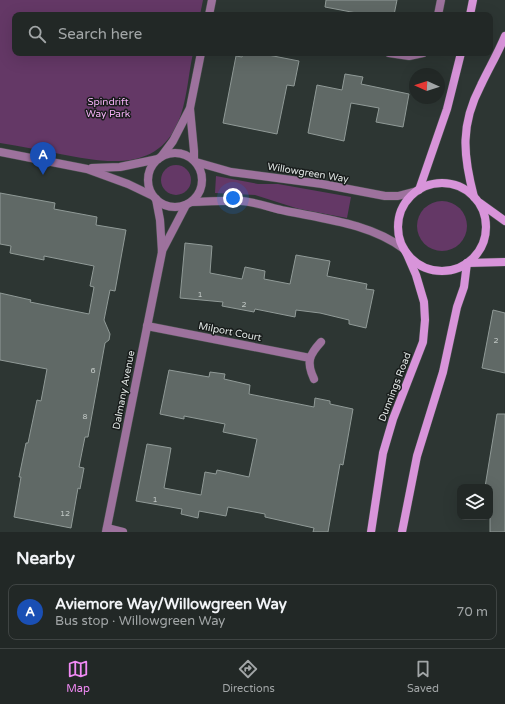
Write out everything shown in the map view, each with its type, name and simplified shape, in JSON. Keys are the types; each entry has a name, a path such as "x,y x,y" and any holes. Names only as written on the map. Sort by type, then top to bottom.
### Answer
{"main road":[{"path":"471,12 473,0"},
{"path":"505,36 472,104 466,129 465,154 468,173 476,200 485,219 485,234 480,249 467,263 458,268 449,270 434,270 416,262 405,250 398,230 400,218 406,202 418,190 438,183 450,184 462,188 476,200 505,221"},
{"path":"418,190 447,109 460,56"},
{"name":"Dunnings Road","path":"371,532 385,446 393,419 423,342 425,320 424,302 416,275 405,250"},
{"path":"467,263 505,262"},
{"path":"402,532 417,456 443,372 457,307 464,287 467,263"}],"street":[{"path":"210,12 212,0"},
{"path":"439,12 441,0"},
{"path":"155,198 149,185 149,174 154,163 174,141 190,108 200,56"},
{"path":"189,204 200,192 202,180 202,174 195,161 190,108"},
{"path":"0,152 87,169 128,184 167,206 173,207 232,200 253,203 318,217 374,232 393,240 405,250"},
{"path":"87,169 120,167 160,158 174,153 188,156 195,161"},
{"name":"Willowgreen Way","path":"195,161 231,172 322,184 384,196 398,196 418,190"},
{"name":"Dalmany Avenue","path":"107,530 162,252 160,220 155,198"},
{"name":"Dalmany Avenue","path":"162,252 189,204"},
{"name":"Milport Court","path":"147,326 310,358"},
{"path":"314,379 309,366 310,358 321,342"},
{"path":"107,530 123,532"}],"green space":[{"name":"Spindrift Way Park","path":"0,0 203,0 201,12 12,12 12,56 192,56 183,108 177,125 167,140 155,151 141,157 110,161 93,160 0,143"},
{"path":"176,165 182,166 190,174 190,186 182,194 176,195 170,194 162,186 161,180 162,174 170,166"},
{"path":"216,176 258,184 278,184 351,197 347,218 299,209 255,195 215,193"},
{"path":"442,201 456,205 463,212 467,226 463,240 456,247 442,251 428,247 421,240 417,226 421,212 428,205"}],"building":[{"path":"326,0 397,0 395,12 351,12 325,7"},
{"path":"236,56 273,56 299,61 294,86 287,85 277,134 223,123"},
{"path":"345,74 363,77 361,84 409,94 403,127 376,122 379,108 351,103 344,141 308,133 317,85 342,90"},
{"path":"0,193 55,203 54,209 97,217 96,225 126,230 115,291 110,290 104,320 110,334 109,340 105,343 88,437 85,437 79,467 84,468 80,489 78,488 71,528 14,517 21,477 19,477 26,443 28,443 37,400 41,401 47,369 0,360 0,293 31,300 30,302 89,314 94,287 90,286 94,266 44,256 44,260 10,253 11,246 0,244"},
{"path":"185,243 212,246 210,273 242,279 245,267 265,271 264,279 290,284 296,255 330,261 327,276 367,284 366,289 374,290 366,328 349,324 349,320 320,313 296,310 295,317 255,309 254,312 222,306 223,302 180,298"},
{"path":"493,310 505,313 505,373 482,368"},
{"path":"169,370 209,377 210,372 225,374 224,379 250,385 249,394 314,407 315,398 330,401 330,404 353,409 343,465 340,464 328,532 313,532 314,528 265,517 265,514 228,507 226,516 199,511 198,518 181,514 182,509 136,501 147,444 171,448 164,488 201,495 205,472 216,474 217,470 249,477 257,439 223,432 225,424 184,416 184,419 160,414"},
{"path":"497,414 505,414 505,532 490,532 490,520 493,520 493,484 485,484"}],"place":[{"name":"Aviemore Way/Willowgreen Way","path":"43,175"}]}
